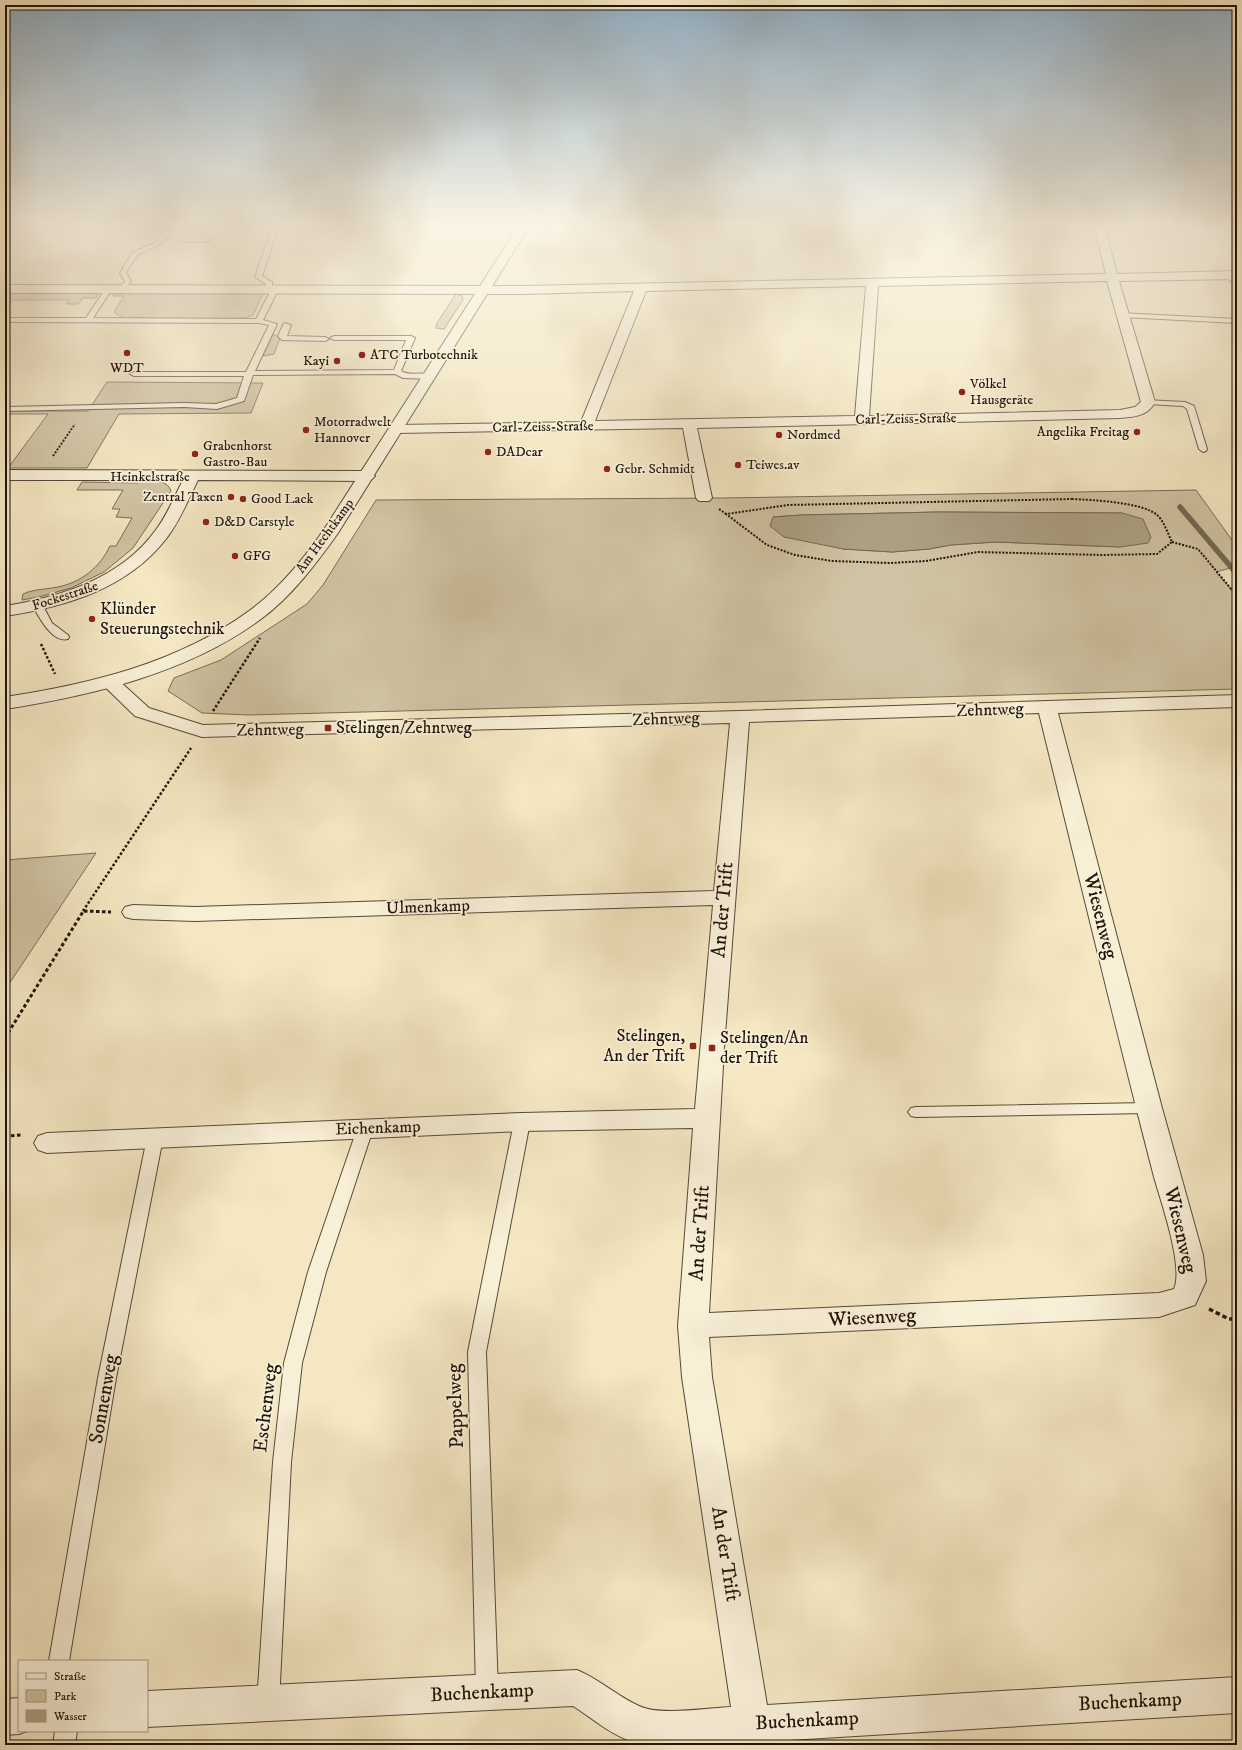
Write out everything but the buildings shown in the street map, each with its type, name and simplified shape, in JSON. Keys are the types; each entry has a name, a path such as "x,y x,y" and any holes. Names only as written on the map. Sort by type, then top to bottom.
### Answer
{"street":[{"name":"Am Hechtkamp","path":"5,703 46,696 109,682 186,653 232,631 253,616 280,593 307,563 330,533 397,429 475,304"},
{"path":"586,426 635,304"},
{"path":"862,420 870,304"},
{"path":"1119,304 1148,402"},
{"name":"Carl-Zeiss-Straße","path":"397,429 1120,414 1140,410 1148,405 1148,402"},
{"path":"689,424 704,498"},
{"name":"Heinkelstraße","path":"5,475 192,477 367,476"},
{"name":"Fockestraße","path":"5,611 38,606 80,594 100,585 124,570 161,534 192,477"},
{"name":"Zehntweg","path":"109,682 142,712 202,731 740,717 1237,701"},
{"name":"Wiesenweg","path":"693,1326 1159,1305 1185,1297 1192,1281 1188,1255 1047,708"},
{"name":"An der Trift","path":"740,717 724,898 693,1326 697,1377 754,1734"},
{"name":"Ulmenkamp","path":"133,912 195,914 724,898"},
{"name":"Eichenkamp","path":"47,1143 522,1122 708,1118"},
{"name":"Buchenkamp","path":"148,1709 577,1688 634,1724 667,1730 754,1734 1237,1695"},
{"path":"5,1717 18,1716"}],"lane":[{"path":"88,320 99,304"},
{"path":"259,320 266,304"},
{"path":"1122,315 1237,321"},
{"path":"5,320 259,320 274,324 250,373 240,399 222,406 5,409"},
{"path":"287,325 282,336 285,338 411,338 397,372"},
{"path":"134,374 397,372 403,376 429,377"},
{"path":"1148,402 1185,404 1191,408 1203,449"},
{"path":"38,606 48,625 64,637"},
{"path":"916,1112 1149,1108"},
{"name":"Pappelweg","path":"487,1693 477,1352 522,1122"},
{"name":"Eschenweg","path":"268,1703 282,1462 293,1363 317,1272 365,1129"},
{"name":"Sonnenweg","path":"59,1660 107,1378 155,1138"},
{"path":"64,1745 66,1732"}],"path":[{"path":"704,498 767,545 795,556 832,561 890,563 926,561 978,552 1102,555 1157,554 1172,542"},
{"path":"726,514 788,505 1072,499 1107,501 1139,508 1156,515 1172,542 1198,549 1237,596"},
{"path":"5,1038 83,911 202,731 206,721 264,632"},
{"path":"83,911 133,912"}],"green space":[{"path":"5,304 10,304 5,309"},
{"path":"119,304 258,304 253,315 245,318 124,319 114,312"},
{"path":"450,304 461,304 444,329 436,328 437,323"},
{"path":"273,334 280,338 274,354 263,356"},
{"path":"107,382 263,383 251,413 119,414 87,468 8,468 48,414 5,414 5,411 88,411"},
{"path":"140,480 162,482 169,487 171,491 133,548 104,572 71,588 22,600 23,594 67,585 89,572 101,561 110,546 116,546 132,518 116,517 120,509 112,509 123,490 77,490 82,482 138,483"},
{"path":"1196,490 1237,547 1237,566 1216,572 1237,596 1237,689 249,715 202,713 168,691 174,678 221,660 307,604 323,585 376,500 724,498","holes":["938,512 1122,513 1120,547 996,542 951,545 929,549 892,552 843,549 773,517"]},
{"path":"96,853 5,990 5,860"}],"water":[{"path":"938,512 1122,513 1143,519 1151,537 1148,543 1120,547 996,542 951,545 929,549 892,552 843,549 784,537 770,526 773,517"}],"waterway":[{"path":"1180,507 1237,574"}],"place":[{"name":"WDT","path":"127,353"},
{"name":"ATC Turbotechnik","path":"362,355"},
{"name":"Kayi","path":"337,361"},
{"name":"Völkel Hausgeräte","path":"962,392"},
{"name":"Motorradwelt Hannover","path":"306,430"},
{"name":"Angelika Freitag","path":"1137,432"},
{"name":"Nordmed","path":"779,435"},
{"name":"DADcar","path":"488,452"},
{"name":"Grabenhorst Gastro-Bau","path":"195,454"},
{"name":"Teiwes.av","path":"738,465"},
{"name":"Gebr. Schmidt","path":"607,469"},
{"name":"Zentral Taxen","path":"231,497"},
{"name":"Good Lack","path":"243,499"},
{"name":"D&D Carstyle","path":"206,522"},
{"name":"GFG","path":"235,556"},
{"name":"Klünder Steuerungstechnik","path":"92,619"},
{"name":"Stelingen/Zehntweg","path":"328,728"},
{"name":"Stelingen, An der Trift","path":"693,1046"},
{"name":"Stelingen/An der Trift","path":"712,1048"}]}
